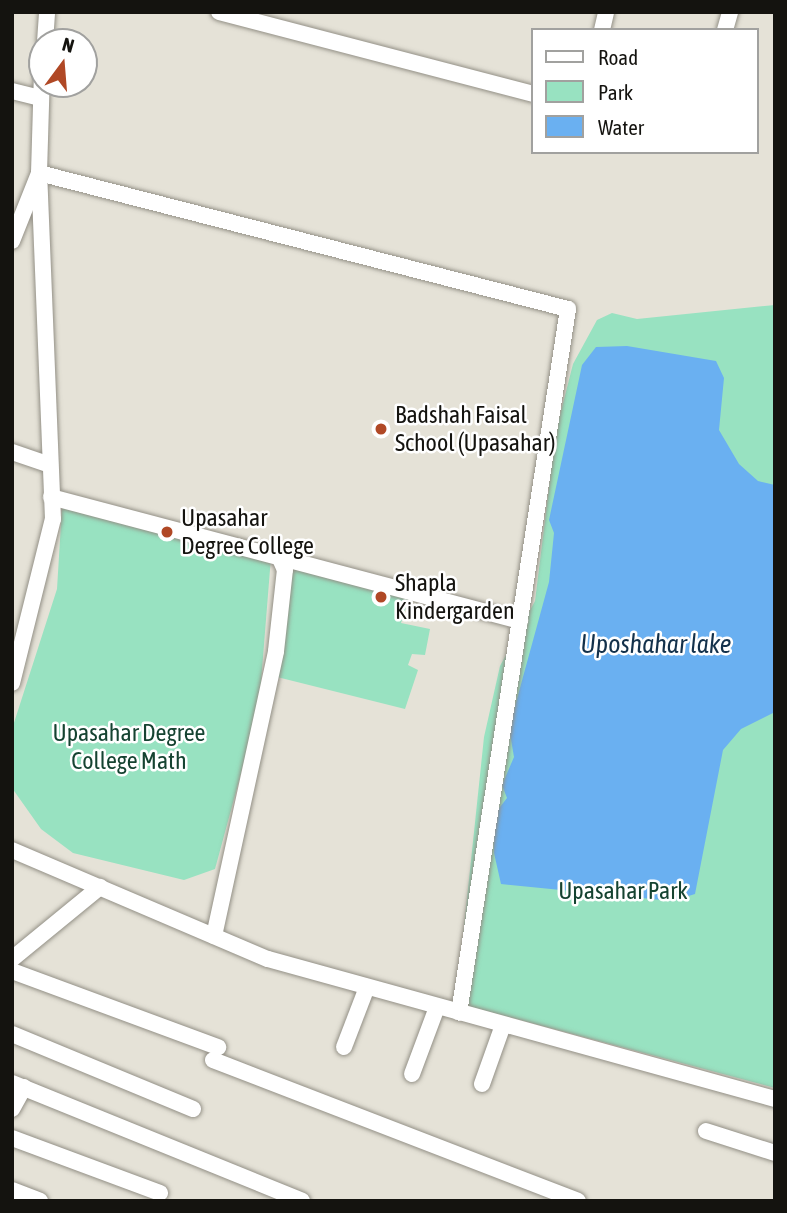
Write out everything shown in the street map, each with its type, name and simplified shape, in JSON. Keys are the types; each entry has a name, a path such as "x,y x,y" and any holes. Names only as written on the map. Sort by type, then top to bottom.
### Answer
{"street":[{"path":"219,12 532,94"},
{"path":"283,29 287,12"},
{"path":"12,683 18,636 53,519 39,173 40,98"},
{"path":"12,241 39,173"},
{"path":"39,173 568,309 459,1013"},
{"path":"12,452 50,465"},
{"path":"51,497 278,554 520,621"},
{"path":"214,936 276,651 285,570 278,554"},
{"path":"12,850 214,936 367,987 775,1099"},
{"path":"12,959 100,887"},
{"path":"12,971 578,1201"},
{"path":"344,1047 367,987"},
{"path":"412,1074 437,1007"},
{"path":"482,1084 503,1025"},
{"path":"12,1034 193,1109"},
{"path":"12,1109 18,1085 302,1201"},
{"path":"706,1131 775,1153"},
{"path":"12,1138 160,1194"},
{"path":"12,1190 40,1201"}],"green space":[{"name":"Upasahar Park","path":"775,305 775,1088 456,1003 484,737 500,666 535,601 556,431 573,364 597,320 612,313 637,319"},
{"name":"Upasahar Degree College Math","path":"62,507 271,557 259,707 215,869 184,880 73,853 41,829 12,788 12,729 57,589"},
{"path":"291,564 411,590 401,623 430,629 425,655 412,654 408,665 418,670 405,709 277,677"}],"water":[{"name":"Uposhahar lake","path":"627,346 716,361 724,378 719,430 739,464 758,481 775,485 775,712 741,729 723,750 695,894 672,901 501,884 494,853 493,816 507,798 502,785 514,757 509,728 549,582 554,533 549,520 582,365 596,347"}],"place":[{"name":"Badshah Faisal School (Upasahar)","path":"381,429"},
{"name":"Upasahar Degree College","path":"167,532"},
{"name":"Shapla Kindergarden","path":"381,597"}]}
